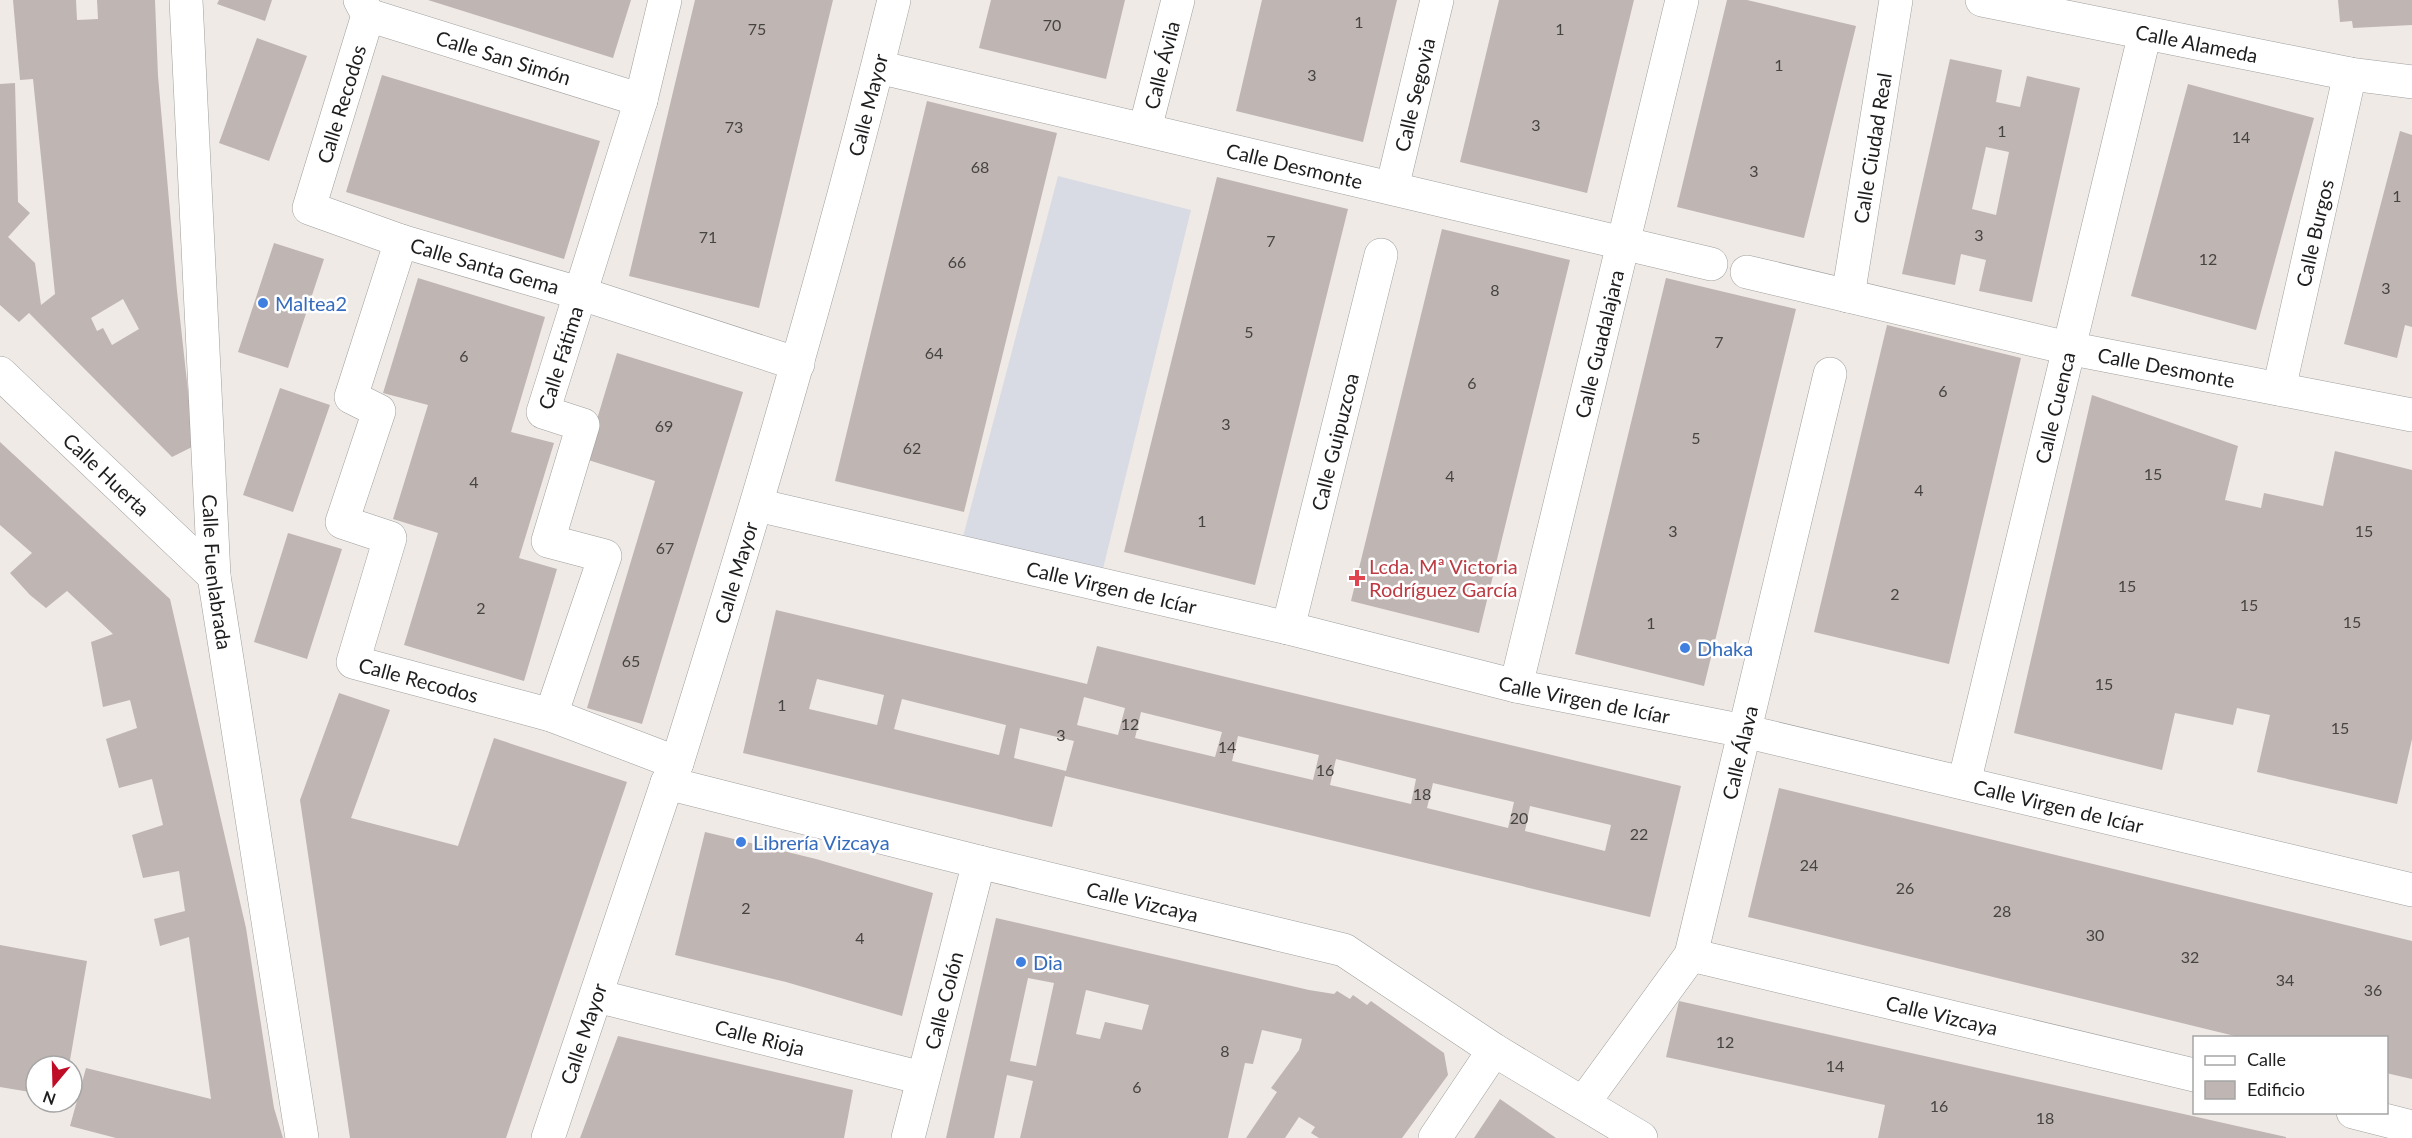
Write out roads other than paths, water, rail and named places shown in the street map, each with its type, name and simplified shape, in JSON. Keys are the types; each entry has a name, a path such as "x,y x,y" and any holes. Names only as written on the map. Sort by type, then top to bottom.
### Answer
{"street":[{"name":"Calle Fuenlabrada","path":"186,0 214,576 302,1138"},
{"name":"Calle Fátima","path":"551,715 605,556 548,541 583,425 543,412 582,294 641,100 665,0"},
{"name":"Calle Mayor","path":"548,1138 672,773 757,505 798,364 894,0"},
{"name":"Calle Ávila","path":"1145,129 1178,0"},
{"name":"Calle Segovia","path":"1392,188 1437,0"},
{"name":"Calle Guadalajara","path":"1516,686 1682,0"},
{"name":"Calle Ciudad Real","path":"1848,296 1896,0"},
{"name":"Calle Alameda","path":"1982,0 2350,74 2412,82"},
{"name":"Calle San Simón","path":"364,8 641,100"},
{"name":"Calle Recodos","path":"309,208 364,8"},
{"name":"Calle Cuenca","path":"1964,783 2145,33"},
{"name":"Calle Desmonte","path":"878,66 1711,264"},
{"name":"Calle Burgos","path":"2279,389 2350,74"},
{"name":"Calle Santa Gema","path":"309,208 401,241 582,294 798,364"},
{"name":"Calle Recodos","path":"401,241 351,397 379,411 342,522 390,538 354,662 551,715 672,773"},
{"name":"Calle Guipuzcoa","path":"1288,628 1381,255"},
{"name":"Calle Desmonte","path":"1747,272 2068,348 2412,415"},
{"name":"Calle Huerta","path":"0,372 214,576"},
{"name":"Calle Álava","path":"1584,1102 1691,955 1830,374"},
{"name":"Calle Virgen de Icíar","path":"757,505 1288,628 1516,686 1744,731 2412,890"},
{"name":"Calle Vizcaya","path":"672,773 979,862 1344,950 1494,1050 1641,1138"},
{"name":"Calle Colón","path":"908,1138 979,862"},
{"name":"Calle Vizcaya","path":"1691,955 2193,1075"},
{"name":"Calle Rioja","path":"597,996 922,1078"},
{"path":"1435,1138 1494,1050"},
{"path":"2358,1114 2412,1126"}],"place":[{"name":"Maltea2","path":"263,303"},
{"name":"Lcda. Mª Victoria Rodríguez García","path":"1357,578"},
{"name":"Dhaka","path":"1685,648"},
{"name":"Librería Vizcaya","path":"741,842"},
{"name":"Dia","path":"1021,962"}]}
